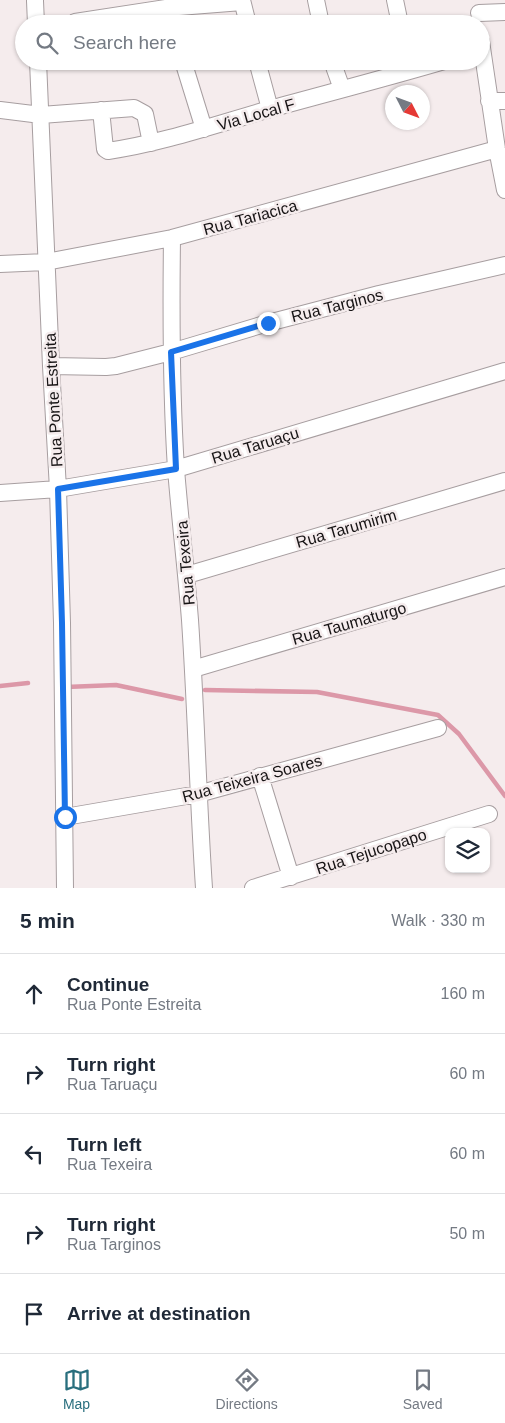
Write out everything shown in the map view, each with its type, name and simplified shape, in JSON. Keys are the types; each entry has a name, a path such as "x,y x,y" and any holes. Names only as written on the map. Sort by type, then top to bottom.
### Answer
{"street":[{"path":"316,0 319,15"},
{"path":"394,0 398,15"},
{"path":"35,1 36,15"},
{"path":"174,15 242,1 246,15"},
{"path":"479,12 505,12"},
{"name":"Rua Ponte Estreita","path":"38,70 50,366 58,489 62,623 65,888"},
{"path":"186,70 204,128"},
{"path":"259,70 270,109"},
{"path":"335,70 342,89"},
{"name":"Via Local F","path":"101,110 105,150 108,151 152,143 342,89 399,70"},
{"path":"488,70 497,101 497,149 505,188"},
{"path":"0,110 41,115 131,108 140,110 146,116 152,143"},
{"name":"Rua Tariacica","path":"0,264 46,262 172,238 497,149"},
{"name":"Rua Texeira","path":"172,238 171,352 176,469 187,575 204,888"},
{"name":"Rua Targinos","path":"50,366 116,366 379,294 505,265"},
{"name":"Rua Taruaçu","path":"0,492 58,489 176,469 505,371"},
{"name":"Rua Tarumirim","path":"187,575 505,481"},
{"name":"Rua Taumaturgo","path":"193,669 505,577"},
{"name":"Rua Teixeira Soares","path":"65,817 198,794 438,728"},
{"path":"260,776 290,877"},
{"name":"Rua Tejucopapo","path":"253,888 489,814"}],"waterway":[{"path":"0,686 28,683"},
{"path":"66,687 116,685 182,699"},
{"path":"205,690 317,692 438,715 459,734 505,796"}],"route":[{"path":"65,817 58,489 176,469 171,352 268,323"}]}
